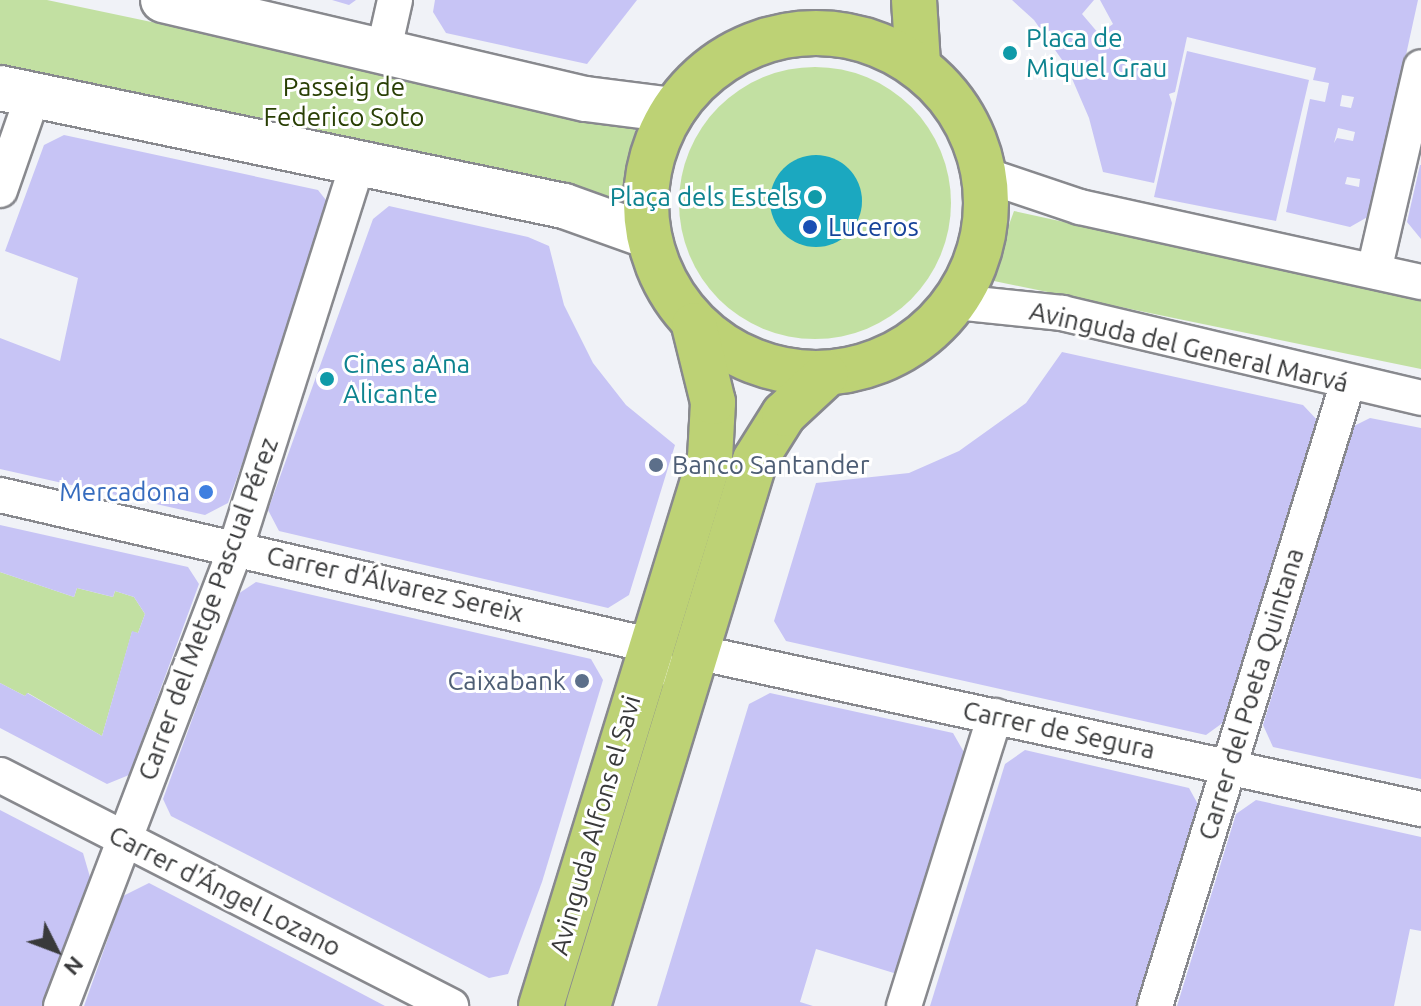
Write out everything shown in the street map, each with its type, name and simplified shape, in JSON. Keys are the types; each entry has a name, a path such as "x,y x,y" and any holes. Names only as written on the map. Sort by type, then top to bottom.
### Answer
{"main road":[{"path":"914,0 918,64"},
{"path":"828,15 851,30 885,42 918,64 957,106 985,175 983,237 956,302 926,334 888,357 856,370 826,375 776,371 723,349 694,325 667,288 645,235 649,168 673,110 730,57 828,15"},
{"name":"Avinguda Alfons el Savi","path":"541,1006 649,645 710,458 713,402 694,325"},
{"name":"Avinguda Alfons el Savi","path":"588,1006 755,460 784,414 826,375"}],"street":[{"path":"163,0 384,49 586,99 673,110"},
{"path":"384,49 395,0"},
{"path":"1374,271 1421,67"},
{"path":"0,190 17,91 564,206 645,235"},
{"name":"Carrer del Metge Pascual Pérez","path":"61,1006 236,547 358,162"},
{"path":"985,175 1080,207 1421,282"},
{"name":"Avinguda del General Marvá","path":"956,302 1062,313 1421,398"},
{"name":"Carrer del Poeta Quintana","path":"1155,1006 1348,382"},
{"name":"Carrer d'Álvarez Sereix","path":"0,495 236,547 649,645"},
{"name":"Avinguda Alfons el Savi","path":"649,645 676,719"},
{"name":"Carrer de Segura","path":"696,652 1421,809"},
{"path":"904,1006 995,716"},
{"name":"Carrer d'Ángel Lozano","path":"0,775 451,1006"}],"green space":[{"name":"Passeig de Federico Soto","path":"0,0 47,0 630,123 640,138 638,166 626,189 611,197 0,66"},
{"name":"Plaça dels Estels","path":"815,67 854,73 879,83 911,107 928,128 940,151 948,177 951,203 945,242 935,267 911,299 890,316 867,328 841,336 815,339 776,333 751,323 719,299 702,278 690,255 682,229 679,203 685,164 695,139 719,107 740,90 763,78 789,70"},
{"path":"1014,211 1421,300 1421,369 989,280"},
{"path":"0,572 74,597 77,588 113,597 115,591 134,597 145,614 138,633 132,632 102,736 28,693 25,696 0,683"}],"water":[{"path":"816,155 834,159 848,169 858,183 862,201 858,219 848,233 834,243 816,247 798,243 784,233 774,219 770,201 774,183 784,169 798,159"}],"building":[{"path":"332,0 356,0 349,5"},
{"path":"435,0 637,0 587,64 446,33 433,12"},
{"path":"1012,0 1094,0 1082,14 1099,34 1113,24 1100,0 1418,0 1371,215 1350,227 1286,212 1310,99 1325,102 1329,83 1313,80 1316,68 1187,37 1175,92 1169,94 1172,103 1154,183 1103,172 1089,118 1067,67 1034,20","holes":["1342,95 1354,97 1351,108 1340,106","1338,128 1355,132 1353,141 1337,138 1334,143","1347,177 1360,179 1359,187 1345,184"]},
{"path":"1187,51 1309,80 1276,221 1154,197"},
{"path":"64,135 318,190 333,209 228,503 205,515 0,469 0,338 60,361 78,278 5,251 44,145"},
{"path":"1421,165 1421,239 1407,222"},
{"path":"389,206 528,237 549,246 564,305 593,363 626,405 675,445 629,595 608,608 279,531 268,510 373,219"},
{"path":"1062,352 1303,405 1319,422 1228,719 1206,735 786,641 774,621 816,483 909,473 959,451 1026,403"},
{"path":"1370,418 1421,428 1421,779 1273,747 1263,725 1354,426"},
{"path":"0,525 188,567 199,584 129,775 107,784 0,728 0,683 25,696 27,693 102,736 132,631 138,633 145,614 134,597 115,591 113,597 77,588 74,597 0,572"},
{"path":"256,582 591,659 603,680 542,882 508,974 489,978 171,816 163,799 238,594"},
{"path":"770,693 953,733 965,754 897,974 816,949 800,1002 813,1006 657,1006 749,704"},
{"path":"1025,750 1189,788 1200,808 1140,1006 930,1006 1005,764"},
{"path":"1256,800 1421,837 1421,931 1410,929 1394,1006 1177,1006 1236,814"},
{"path":"0,810 83,853 90,877 43,1006 0,1006"},
{"path":"149,883 385,1006 84,1006 123,896"}],"place":[{"name":"Placa de Miquel Grau","path":"1010,53"},
{"name":"Plaça dels Estels","path":"815,197"},
{"name":"Luceros","path":"810,227"},
{"name":"Cines aAna Alicante","path":"327,379"},
{"name":"Banco Santander","path":"656,465"},
{"name":"Mercadona","path":"206,492"},
{"name":"Caixabank","path":"582,681"}]}
